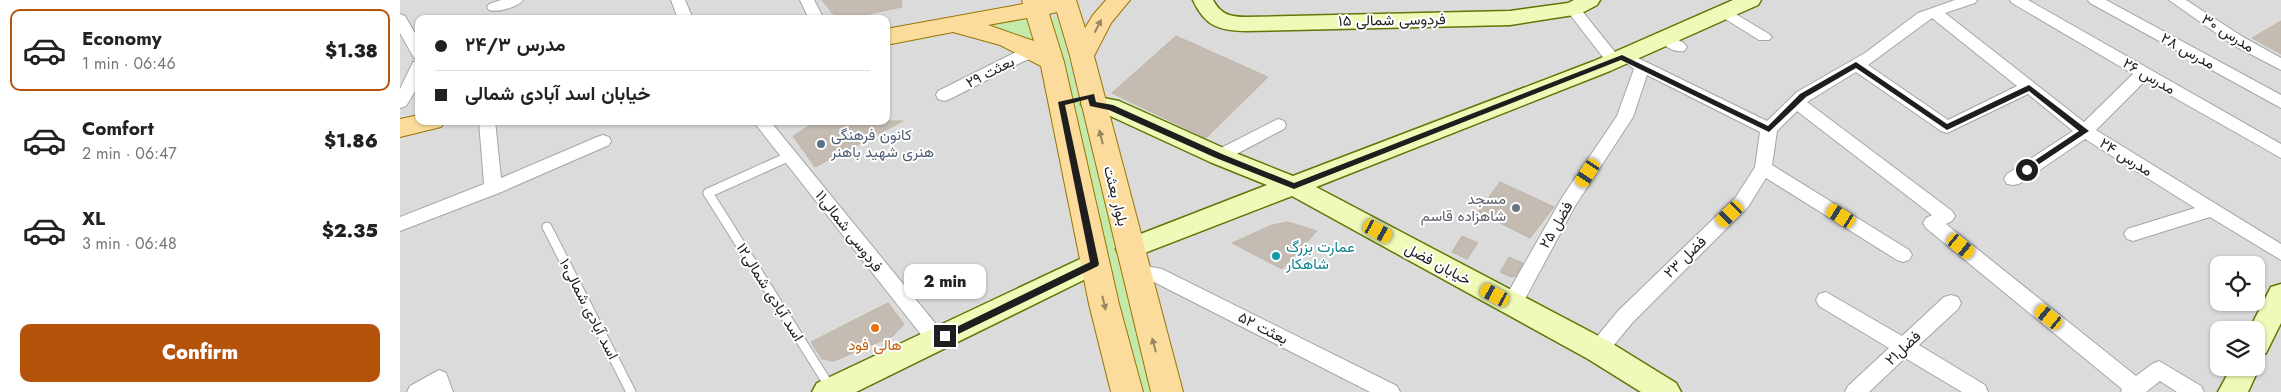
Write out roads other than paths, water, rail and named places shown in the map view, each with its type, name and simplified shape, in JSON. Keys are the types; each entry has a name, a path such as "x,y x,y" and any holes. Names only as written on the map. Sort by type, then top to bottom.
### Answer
{"main road":[{"path":"952,19 976,0"},
{"path":"1082,56 1101,20 1119,0"},
{"path":"890,35 1027,3 1072,1"},
{"name":"بلوار بعثت","path":"1072,1 1092,100 1167,392"},
{"path":"1027,3 1061,104 1095,264 1127,392"},
{"path":"890,27 952,19 1002,36 1044,56"},
{"path":"1061,104 1092,100"},
{"path":"400,128 415,125"}],"street":[{"path":"494,7 516,0"},
{"path":"678,0 684,15"},
{"path":"807,0 815,15"},
{"name":"فردوسی شمالی ۱۵","path":"1203,0 1213,18 1235,24 1495,19 1581,5"},
{"path":"1132,260 1294,186 1672,43 1724,12 1751,0"},
{"path":"1581,5 1626,62 1769,129 1803,96 1870,57 1923,16 1970,0"},
{"name":"مدرس ۲۶","path":"2017,0 2281,152"},
{"name":"مدرس ۲۸","path":"2095,0 2281,102"},
{"name":"مدرس ۳۰","path":"2176,0 2238,41 2281,65"},
{"path":"1724,12 1764,37"},
{"name":"مدرس ۲۴","path":"1934,12 2085,131 2281,253"},
{"path":"400,19 415,47"},
{"name":"بعثت ۲۹","path":"944,95 1019,57 1044,56"},
{"name":"فضل ۲۵","path":"1512,304 1569,201 1625,117 1626,62"},
{"path":"1856,64 1947,127 2029,87"},
{"path":"2013,179 2085,131 2143,73"},
{"path":"400,102 411,76"},
{"name":"خیابان فضل","path":"1092,100 1219,156 1294,186 1598,350 1666,392"},
{"path":"1796,102 1946,216 1932,223 2134,390 2159,370 2194,392"},
{"path":"487,125 493,188"},
{"name":"فردوسی شمالی۱۱","path":"764,125 937,340"},
{"path":"1219,156 1278,125"},
{"name":"فضل ۲۳","path":"1598,350 1625,317 1742,202 1763,168 1769,129"},
{"path":"400,224 493,188 603,141"},
{"path":"1763,168 1903,254"},
{"path":"2133,234 2212,210"},
{"name":"بعثت ۵۲","path":"1132,260 1155,274 1390,392"},
{"path":"831,391 1095,264"},
{"path":"2265,327 2281,295"},
{"path":"1826,300 1978,391"},
{"name":"فضل۲۱","path":"1855,392 1951,303"},
{"path":"2233,392 2241,376"},
{"path":"417,392 440,379 443,392"}],"lane":[{"name":"اسد آبادی شمالی۱۲","path":"790,156 708,194 831,391"},
{"name":"اسد آبادی شمالی۱۰","path":"547,227 631,392"}],"place":[{"name":"کانون فرهنگی هنری شهید باهنر","path":"821,144"},
{"name":"مسجد شاهزاده قاسم","path":"1516,208"},
{"name":"عمارت بزرگ شاهکار","path":"1276,256"},
{"name":"هالی فود","path":"875,328"}]}
